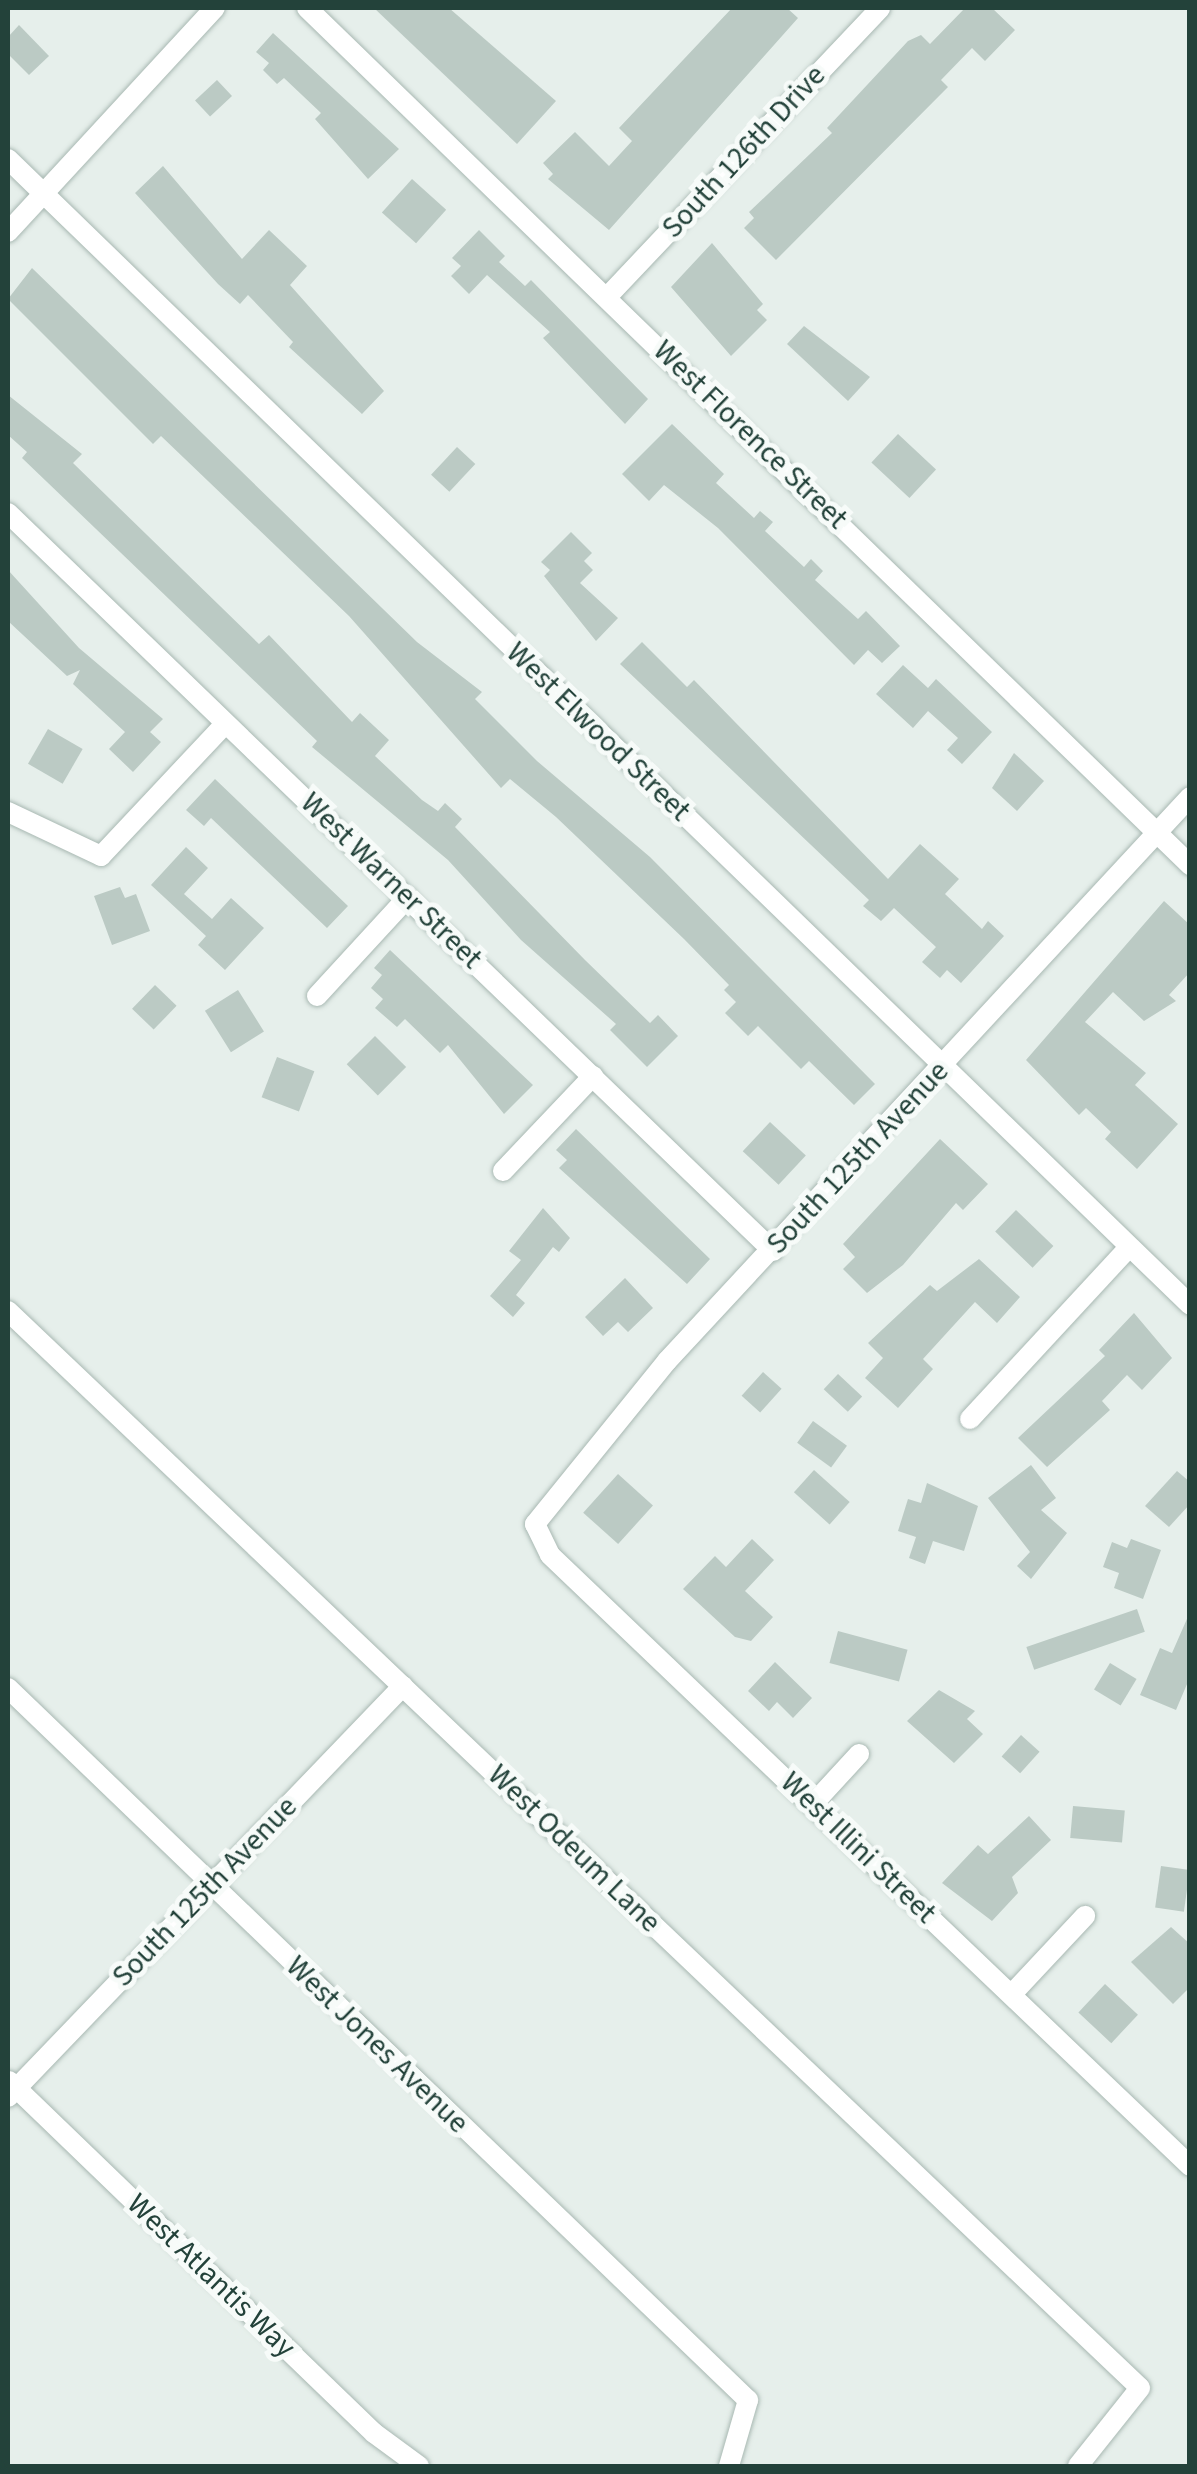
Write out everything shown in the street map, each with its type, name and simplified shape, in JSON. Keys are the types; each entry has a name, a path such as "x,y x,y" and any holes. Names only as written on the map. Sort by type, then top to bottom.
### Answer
{"street":[{"path":"8,232 215,8"},
{"name":"West Florence Street","path":"307,8 1190,865"},
{"name":"South 126th Drive","path":"608,296 880,8"},
{"name":"West Elwood Street","path":"8,159 1190,1305"},
{"name":"West Warner Street","path":"8,513 773,1250"},
{"path":"8,812 101,856 225,724"},
{"name":"South 125th Avenue","path":"534,1524 666,1361 1190,797"},
{"path":"317,996 408,897"},
{"path":"503,1170 593,1076"},
{"path":"970,1419 1130,1247"},
{"name":"West Odeum Lane","path":"8,1311 1140,2388 1078,2466"},
{"name":"West Illini Street","path":"534,1524 550,1555 1190,2166"},
{"name":"South 125th Avenue","path":"10,2088 403,1686"},
{"name":"West Jones Avenue","path":"8,1688 748,2400 729,2466"},
{"path":"813,1804 859,1754"},
{"path":"1012,1994 1086,1916"},
{"name":"West Atlantis Way","path":"10,2088 374,2433 419,2466"}],"building":[{"path":"374,8 449,8 556,101 517,144"},
{"path":"732,8 787,8 798,18 609,230 548,179 553,174 543,163 575,132 609,166 632,141 619,128"},
{"path":"965,8 992,8 1015,30 985,61 972,48 941,80 948,87 776,260 744,228 754,218 749,212 832,133 827,128 908,41 921,35 930,44"},
{"path":"19,25 49,56 29,75 8,54 8,37"},
{"path":"273,33 399,149 368,179 315,119 321,113 284,78 277,84 263,70 269,63 256,52"},
{"path":"217,80 232,96 210,117 195,100"},
{"path":"163,166 242,259 269,230 307,266 290,285 384,391 362,414 289,347 293,342 248,295 240,304 218,284 135,193"},
{"path":"412,179 446,210 416,243 382,212"},
{"path":"479,230 505,256 499,262 525,286 531,280 648,399 625,424 543,338 550,332 487,275 469,294 451,276 461,266 452,258"},
{"path":"712,243 763,304 757,310 767,320 731,356 671,287"},
{"path":"32,268 417,642 482,692 475,699 537,761 650,857 875,1084 854,1105 809,1061 801,1069 758,1026 748,1036 725,1013 736,1002 724,990 729,985 684,939 556,817 510,779 501,788 349,616 161,436 153,444 8,299"},
{"path":"804,326 870,377 848,401 787,344"},
{"path":"8,395 82,454 73,463 259,644 269,635 352,722 360,713 389,740 375,756 438,811 445,803 462,819 455,827 585,960 650,1023 658,1015 678,1036 647,1067 610,1030 616,1024 521,940 448,860 312,747 317,741 22,458 27,452 8,435"},
{"path":"672,424 724,474 716,483 754,518 760,511 773,522 765,531 804,567 811,559 823,571 815,580 858,619 866,611 900,646 882,663 868,650 854,665 718,528 664,485 649,501 622,474"},
{"path":"898,434 936,469 909,498 871,463"},
{"path":"457,447 475,464 449,492 431,475"},
{"path":"571,532 592,553 584,561 593,570 580,583 618,618 596,641 544,576 550,570 541,562"},
{"path":"8,570 79,648 163,719 150,732 161,742 133,772 109,749 125,732 73,684 80,670 67,676 8,621"},
{"path":"642,642 687,687 694,680 888,879 920,844 959,879 945,894 982,929 988,921 1004,936 961,983 947,970 940,978 922,962 936,947 894,908 881,921 863,906 869,900 620,664"},
{"path":"903,665 928,688 936,679 992,732 962,764 947,750 958,738 928,711 913,728 876,694"},
{"path":"48,729 83,749 63,784 28,764"},
{"path":"1014,753 1044,781 1017,811 992,788"},
{"path":"215,779 348,906 327,928 211,818 204,826 186,810"},
{"path":"186,847 208,868 184,894 212,919 231,898 264,928 225,970 198,945 206,936 151,885"},
{"path":"120,887 125,898 136,894 150,931 112,945 94,896"},
{"path":"1164,901 1190,925 1190,972 1169,995 1176,1001 1144,1021 1113,992 1085,1022 1146,1073 1135,1085 1178,1124 1137,1169 1105,1139 1111,1132 1086,1108 1079,1115 1026,1060"},
{"path":"390,950 533,1085 504,1114 448,1045 440,1053 405,1019 397,1027 375,1008 383,999 371,988 382,975 374,968"},
{"path":"155,985 177,1006 154,1030 132,1009"},
{"path":"238,990 264,1032 231,1052 205,1011"},
{"path":"375,1036 406,1067 378,1095 347,1064"},
{"path":"277,1057 314,1071 299,1111 262,1097"},
{"path":"770,1122 806,1155 779,1185 743,1151"},
{"path":"576,1129 710,1259 687,1284 559,1168 567,1160 556,1150"},
{"path":"940,1139 988,1184 963,1210 956,1203 903,1265 867,1293 843,1269 855,1257 843,1244"},
{"path":"543,1208 570,1238 559,1252 553,1247 516,1295 525,1303 513,1317 490,1296 521,1260 509,1251"},
{"path":"1016,1210 1053,1246 1033,1268 995,1232"},
{"path":"979,1259 1020,1297 997,1323 975,1302 923,1359 933,1369 898,1408 865,1378 883,1358 868,1343 930,1285 937,1291"},
{"path":"625,1278 653,1308 628,1332 618,1322 603,1336 585,1317"},
{"path":"1134,1313 1172,1358 1142,1390 1127,1375 1102,1401 1110,1410 1047,1467 1018,1438 1105,1356 1099,1350"},
{"path":"763,1372 782,1389 760,1413 742,1396"},
{"path":"838,1374 862,1397 848,1412 824,1389"},
{"path":"813,1421 847,1446 831,1468 797,1443"},
{"path":"1031,1465 1056,1498 1041,1510 1067,1533 1031,1579 1017,1566 1030,1552 988,1498"},
{"path":"814,1470 850,1502 830,1524 794,1492"},
{"path":"1177,1471 1190,1482 1190,1504 1169,1527 1145,1506"},
{"path":"618,1474 653,1505 618,1544 583,1513"},
{"path":"927,1483 978,1506 964,1551 933,1541 925,1564 909,1558 916,1537 898,1531 908,1499 921,1503"},
{"path":"752,1539 774,1560 745,1591 773,1617 751,1641 735,1637 683,1589 715,1556 726,1567"},
{"path":"1131,1539 1161,1550 1143,1599 1114,1588 1119,1573 1103,1567 1112,1542 1127,1548"},
{"path":"1137,1609 1145,1632 1034,1670 1026,1647"},
{"path":"1190,1612 1190,1677 1176,1710 1140,1695 1160,1648 1172,1653"},
{"path":"838,1631 908,1650 899,1682 829,1663"},
{"path":"775,1662 812,1698 793,1718 777,1702 769,1711 748,1691"},
{"path":"1110,1663 1137,1679 1121,1706 1094,1690"},
{"path":"939,1690 975,1711 967,1719 983,1734 954,1763 907,1721"},
{"path":"1021,1735 1040,1752 1020,1773 1002,1757"},
{"path":"1073,1806 1125,1811 1122,1842 1070,1838"},
{"path":"1029,1816 1051,1840 1012,1877 1018,1893 992,1921 942,1883 978,1845 988,1854"},
{"path":"1161,1866 1190,1870 1184,1912 1155,1908"},
{"path":"1171,1927 1190,1944 1190,1987 1173,2004 1131,1962"},
{"path":"1105,1984 1138,2015 1111,2043 1078,2013"}]}
